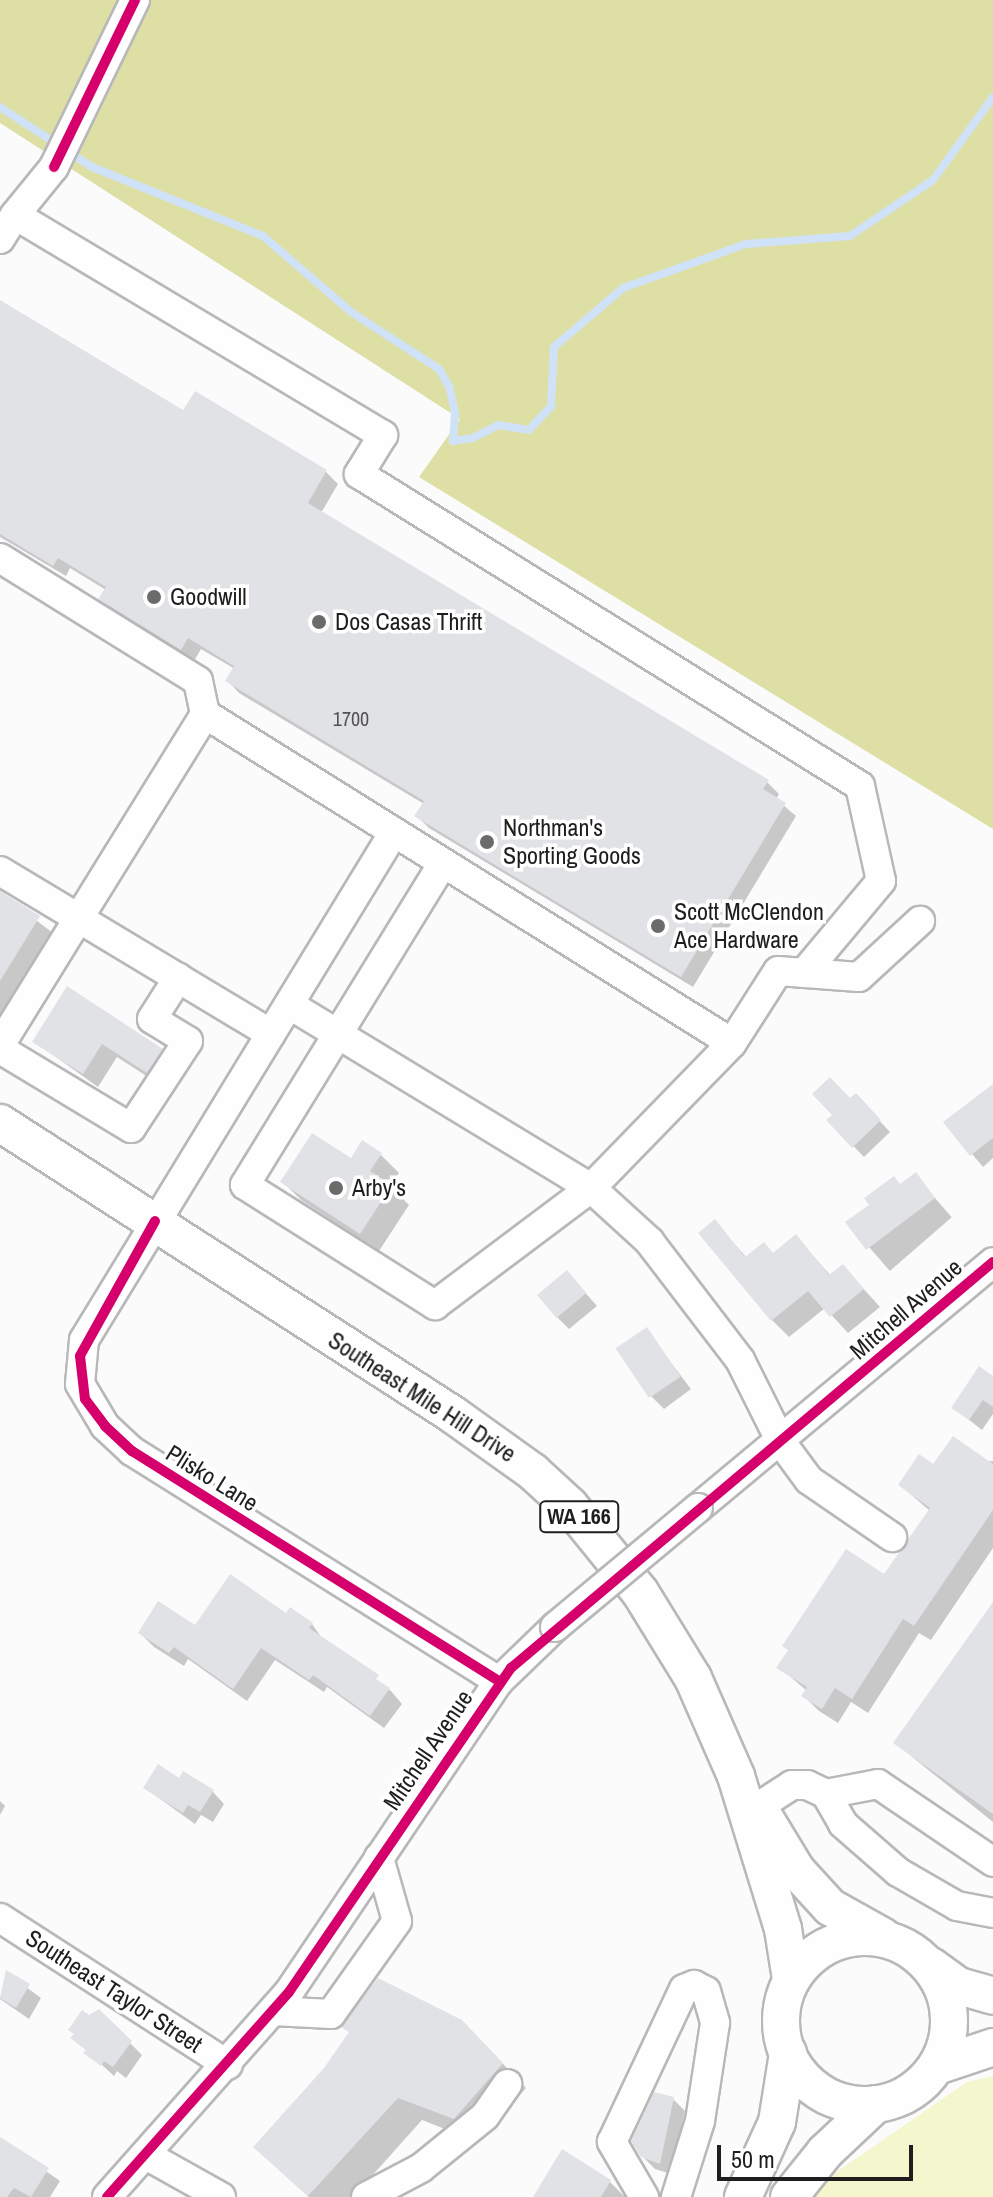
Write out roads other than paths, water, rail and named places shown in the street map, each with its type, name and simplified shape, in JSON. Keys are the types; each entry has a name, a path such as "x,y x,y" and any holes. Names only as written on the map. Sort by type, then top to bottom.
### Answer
{"main road":[{"name":"Southeast Mile Hill Drive","path":"0,1123 484,1435 561,1498 598,1537 675,1648 736,1776 783,1929 791,1979"},
{"name":"Southeast Mile Hill Drive","path":"736,1776 797,1871 830,1907 892,1941"},
{"path":"791,1979 818,1951 835,1942 853,1937 892,1941"},
{"name":"WA 166","path":"892,1941 925,1961 947,2000 946,2045 973,2058"},
{"path":"925,1961 959,1986 993,1996"},
{"name":"WA 166","path":"788,2053 781,2016 791,1979"},
{"path":"788,2053 814,2088 855,2104 876,2104"},
{"path":"743,2197 777,2122 788,2053"},
{"name":"WA 166","path":"876,2104 911,2092 973,2058"},
{"path":"789,2197 825,2152 876,2104"}],"street":[{"path":"0,239 15,215 54,167 135,0"},
{"path":"15,215 383,435 359,474 860,786 881,881 804,973"},
{"path":"0,558 198,681 205,714 0,1047 131,1128 188,1041 152,1019 178,978"},
{"path":"205,714 732,1043"},
{"name":"Plisko Lane","path":"394,832 155,1221 80,1356 85,1399 105,1426 132,1451 499,1681"},
{"path":"443,863 245,1185 435,1305 591,1188 732,1043 778,971 859,977 920,921"},
{"path":"0,871 271,1034"},
{"path":"290,1005 591,1188 649,1241 740,1360 781,1442 809,1480 892,1537"},
{"name":"Mitchell Avenue","path":"107,2197 273,2011 499,1681 555,1627 781,1442 993,1262"},
{"path":"758,1807 792,1785 826,1794 878,1784 993,1862"},
{"path":"826,1794 843,1824 898,1872 957,1906 993,1913"},
{"path":"273,2011 331,2014 397,1921 379,1858"},
{"name":"Southeast Taylor Street","path":"0,1918 228,2065"},
{"path":"644,2197 612,2142 684,1989 694,1985 706,1991 715,2023 700,2121 676,2197"},
{"path":"366,2197 421,2168 485,2116 507,2084"},
{"path":"146,2155 221,2197"}],"waterway":[{"path":"0,107 92,167 263,236 351,312 439,369 449,386 455,413 453,441 473,438 498,425 529,430 551,406 554,347 623,288 746,244 850,236 933,180 993,97"}],"place":[{"name":"Goodwill","path":"154,597"},
{"name":"Dos Casas Thrift","path":"319,622"},
{"name":"Northman's Sporting Goods","path":"487,842"},
{"name":"Scott McClendon Ace Hardware","path":"658,926"},
{"name":"Arby's","path":"336,1188"}]}
